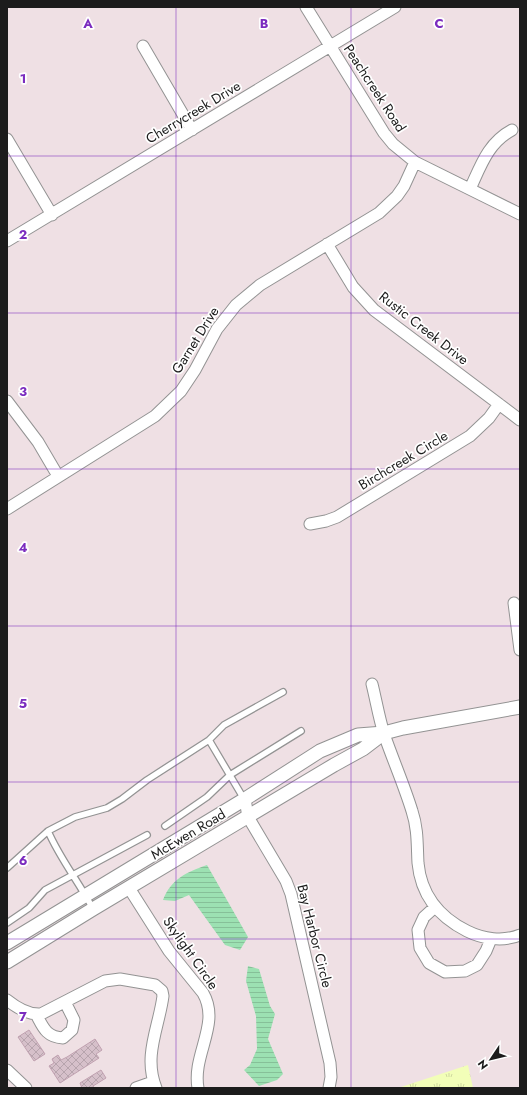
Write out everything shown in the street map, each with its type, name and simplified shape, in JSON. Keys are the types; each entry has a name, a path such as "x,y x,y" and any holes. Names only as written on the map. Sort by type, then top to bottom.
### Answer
{"street":[{"name":"Peachcreek Road","path":"306,7 384,134 393,144 415,162 520,214"},
{"name":"Cherrycreek Drive","path":"7,241 395,7"},
{"path":"143,46 192,130"},
{"path":"470,188 491,147 512,130"},
{"path":"7,139 52,215"},
{"name":"Garnet Drive","path":"7,509 155,416 181,391 195,370 217,329 236,304 260,285 379,213 388,206 404,186 415,162"},
{"name":"Rustic Creek Drive","path":"327,244 353,287 374,310 520,420"},
{"path":"7,401 38,442 58,476"},
{"name":"Birchcreek Circle","path":"310,524 337,517 470,436 489,418 499,404"},
{"path":"514,603 520,650"},
{"path":"372,684 384,733 412,812 416,827 418,863 421,876 426,892 434,907 446,918 470,933 491,939 506,939 520,935"},
{"name":"McEwen Road","path":"7,943 320,752 358,735 384,733 403,728 520,708"},
{"name":"McEwen Road","path":"7,962 93,909 363,749 384,733"},
{"name":"Bay Harbor Circle","path":"244,799 248,817 286,881 291,894 330,1064 331,1078 329,1088"},
{"name":"Skylight Circle","path":"129,888 169,951 207,1000 210,1016 197,1068 197,1088"},
{"path":"434,907 424,917 418,930 420,948 429,963 445,972 465,971 477,964 486,951 491,939"},
{"path":"7,1000 23,1010 36,1014 47,1012 105,981 112,979 120,979 159,987 163,996 150,1056 151,1073 154,1085 136,1088"},
{"path":"36,1014 46,1031 56,1038 63,1038 72,1030 74,1020 65,1002"},
{"path":"7,1070 26,1088"}],"lane":[{"path":"7,868 48,831 75,817 107,808 209,740 224,724 283,692"},
{"path":"165,826 207,796 230,775 301,731"},
{"path":"209,740 244,799"},
{"path":"48,831 60,857 86,895 93,909"},
{"path":"7,923 29,908 46,890 147,835"}],"green space":[{"path":"468,1065 473,1088 398,1088"}],"shaded area":[{"path":"207,865 248,937 240,950 225,945 189,895 175,901 163,900 170,887 180,877"},
{"path":"248,966 259,969 270,1006 275,1014 268,1039 283,1074 277,1080 259,1086 244,1070 250,1065 257,1049 256,1016 246,981"}],"building":[{"path":"29,1030 45,1054 34,1061 18,1037"},
{"path":"95,1039 102,1050 96,1054 99,1058 60,1083 49,1066 54,1063 52,1059 58,1055 61,1060"},
{"path":"101,1070 106,1078 93,1086 94,1088 82,1088 80,1083"}]}
